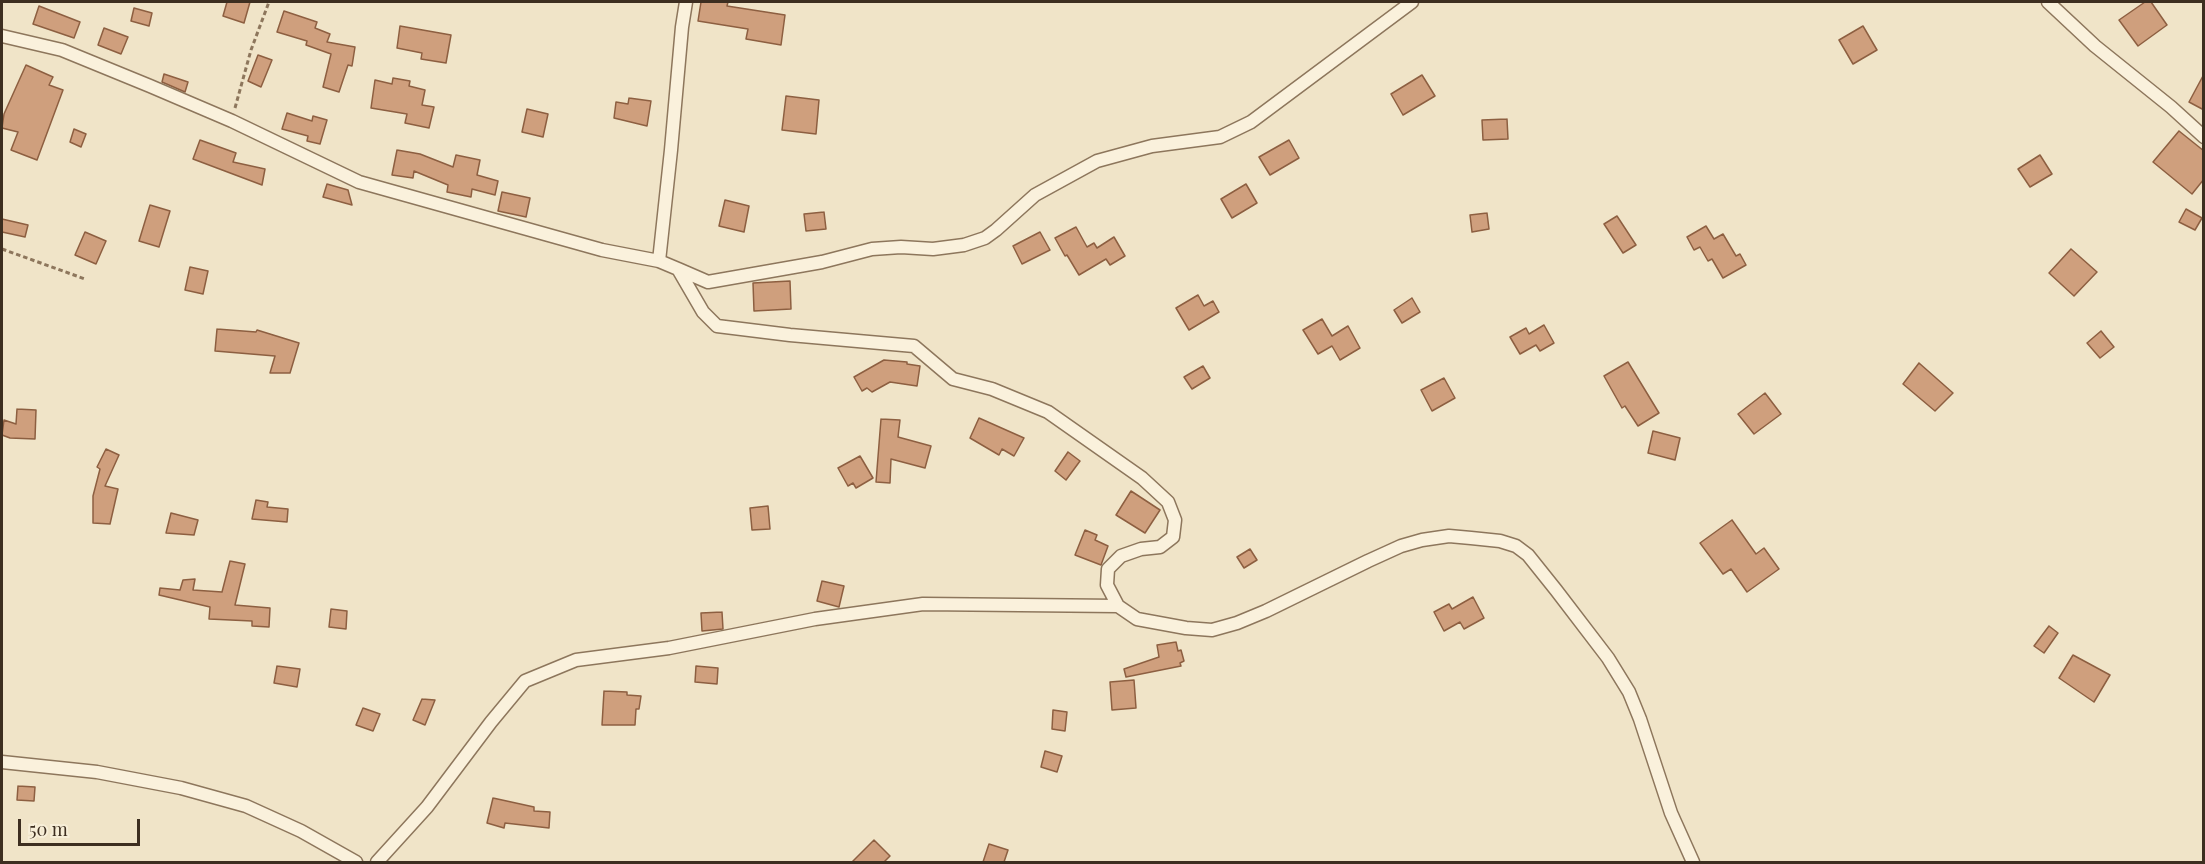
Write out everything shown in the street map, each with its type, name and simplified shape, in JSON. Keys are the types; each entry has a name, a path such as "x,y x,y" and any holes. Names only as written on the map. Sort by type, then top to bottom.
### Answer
{"street":[{"path":"659,261 686,2"},
{"path":"2,36 62,50 232,122 359,182 602,250 659,261 708,282 822,262 872,249 901,247 933,249 964,245 986,238 1035,195 1097,161 1152,146 1220,137 1251,122 1412,2"},
{"path":"2048,2 2095,46 2171,107 2204,137"},
{"path":"678,269 703,312 717,326 914,346 953,379 992,389 1048,412 1142,478 1168,502 1175,520 1173,537 1160,547 1141,549 1121,556 1108,569 1107,585 1118,606 1137,619 1212,630 1266,611 1368,561 1401,546 1422,540 1449,536 1500,541 1516,546 1528,555 1556,590 1619,675 1634,702 1666,802 1693,862"},
{"path":"377,862 427,807 525,681 576,660 669,648 815,619 923,604 1118,606"},
{"path":"2,762 97,772 181,788 225,800 246,806 301,831 356,862"}],"path":[{"path":"232,122 251,50 269,2"},
{"path":"2,249 85,279"}],"building":[{"path":"227,2 250,2 244,23 223,16"},
{"path":"701,2 728,2 727,6 785,15 781,45 746,39 748,29 698,21"},
{"path":"2145,2 2151,2 2167,25 2138,46 2119,20"},
{"path":"39,6 80,22 74,38 33,24"},
{"path":"134,8 152,13 149,26 131,21"},
{"path":"284,11 317,22 315,28 330,34 327,42 355,47 352,66 348,65 339,92 323,87 331,54 306,45 307,41 277,32"},
{"path":"400,26 451,35 446,63 421,59 422,53 397,48"},
{"path":"1863,26 1877,50 1853,64 1839,40"},
{"path":"104,28 128,37 121,54 98,45"},
{"path":"258,55 272,60 261,87 248,81"},
{"path":"26,65 53,77 49,85 63,90 37,160 11,150 18,132 2,128 4,114"},
{"path":"164,74 188,82 185,92 162,82"},
{"path":"2204,74 2204,110 2189,102"},
{"path":"1422,75 1435,96 1403,115 1391,94"},
{"path":"393,78 410,81 409,86 425,90 422,105 434,107 429,128 405,123 407,114 371,108 375,80 392,84"},
{"path":"786,96 819,100 816,134 782,130"},
{"path":"629,98 651,101 647,126 614,118 616,102 628,104"},
{"path":"527,109 548,114 543,137 522,132"},
{"path":"287,113 312,121 313,116 327,120 320,144 307,141 308,136 282,129"},
{"path":"1507,119 1508,139 1483,140 1482,120"},
{"path":"74,129 86,134 81,147 70,142"},
{"path":"2179,131 2204,151 2204,179 2192,194 2153,162"},
{"path":"200,140 236,153 233,162 265,169 262,185 193,159"},
{"path":"1289,140 1299,158 1270,175 1259,157"},
{"path":"397,150 420,154 453,167 456,155 480,160 477,175 498,181 495,195 472,189 471,197 447,192 448,185 414,171 413,178 392,175"},
{"path":"2040,155 2052,174 2030,187 2018,169"},
{"path":"327,184 348,190 352,205 323,197"},
{"path":"1246,184 1257,203 1232,218 1221,199"},
{"path":"502,192 530,198 526,217 498,211"},
{"path":"725,200 749,206 744,232 719,226"},
{"path":"150,205 170,211 159,247 139,241"},
{"path":"2186,209 2202,218 2195,230 2179,222"},
{"path":"824,212 826,229 806,231 804,214"},
{"path":"1487,213 1489,229 1472,232 1470,215"},
{"path":"1617,216 1636,245 1623,253 1604,224"},
{"path":"2,219 28,225 25,237 2,232"},
{"path":"1706,226 1714,239 1723,234 1736,256 1740,254 1746,265 1723,278 1712,259 1708,261 1700,247 1694,250 1687,237"},
{"path":"1076,227 1087,247 1094,243 1097,248 1114,237 1125,256 1110,265 1106,259 1079,275 1055,238"},
{"path":"85,232 106,241 96,264 75,255"},
{"path":"1040,232 1050,250 1022,264 1013,246"},
{"path":"2071,249 2097,272 2074,296 2049,273"},
{"path":"190,267 208,271 203,294 185,290"},
{"path":"790,281 791,309 754,311 753,283"},
{"path":"1198,295 1204,306 1213,301 1219,312 1189,330 1176,308"},
{"path":"1412,298 1420,312 1402,323 1394,310"},
{"path":"1322,319 1332,336 1348,326 1360,348 1340,360 1332,346 1318,354 1303,330"},
{"path":"1544,325 1554,343 1540,351 1536,345 1520,354 1510,337 1526,328 1529,334"},
{"path":"217,329 256,332 257,330 299,343 290,373 270,373 275,356 215,351"},
{"path":"2101,331 2114,347 2100,358 2087,343"},
{"path":"884,360 907,362 907,364 920,366 917,386 890,382 872,392 867,388 862,391 854,377"},
{"path":"1628,362 1659,413 1638,426 1625,406 1622,408 1604,376"},
{"path":"1919,363 1953,393 1935,411 1903,384"},
{"path":"1203,366 1210,378 1192,389 1184,377"},
{"path":"1444,378 1455,398 1432,411 1421,390"},
{"path":"1765,393 1781,414 1754,434 1738,414"},
{"path":"17,409 36,410 35,439 10,438 2,435 4,420 16,424"},
{"path":"979,418 1024,438 1014,456 1002,449 999,455 970,438"},
{"path":"881,419 900,420 898,437 931,446 925,468 891,459 890,483 876,482"},
{"path":"1653,431 1680,438 1675,460 1648,453"},
{"path":"106,449 119,455 105,486 118,489 110,524 93,523 93,496 100,469 97,467"},
{"path":"1068,452 1080,461 1066,480 1055,471"},
{"path":"860,456 873,478 856,488 853,483 848,486 838,468"},
{"path":"1131,491 1160,510 1145,533 1116,515"},
{"path":"256,500 268,502 267,507 288,509 287,522 252,519"},
{"path":"768,506 770,529 752,530 750,508"},
{"path":"171,513 198,520 194,535 166,533"},
{"path":"1732,520 1756,554 1764,548 1779,569 1747,592 1731,569 1723,574 1700,543"},
{"path":"1085,530 1097,535 1095,540 1108,546 1101,565 1075,555"},
{"path":"1250,549 1257,560 1244,568 1237,557"},
{"path":"230,561 245,564 235,605 270,608 269,627 252,626 252,621 209,619 210,607 159,595 160,588 180,590 183,580 195,579 193,590 222,592"},
{"path":"822,581 844,586 839,607 817,601"},
{"path":"1473,597 1484,618 1464,629 1460,622 1444,631 1434,612 1449,604 1452,609"},
{"path":"331,609 347,611 346,629 329,627"},
{"path":"722,612 723,629 702,631 701,613"},
{"path":"2049,626 2058,633 2044,653 2034,646"},
{"path":"1176,642 1184,661 1180,663 1181,666 1126,677 1124,669 1159,657 1157,645"},
{"path":"2073,655 2110,675 2094,702 2059,678"},
{"path":"277,666 300,669 297,687 274,683"},
{"path":"696,666 718,668 717,684 695,682"},
{"path":"1134,680 1136,708 1112,710 1110,682"},
{"path":"604,691 627,692 627,695 641,696 639,709 636,709 635,725 602,725"},
{"path":"422,699 435,700 425,725 413,720"},
{"path":"363,708 380,714 373,731 356,725"},
{"path":"1053,710 1067,712 1065,731 1052,729"},
{"path":"1045,751 1062,756 1057,772 1041,767"},
{"path":"18,786 35,787 34,801 17,800"},
{"path":"493,798 534,807 534,811 550,812 549,828 505,823 504,828 487,823"},
{"path":"874,840 890,856 884,862 852,862"},
{"path":"989,844 1008,850 1004,862 983,862"}]}
